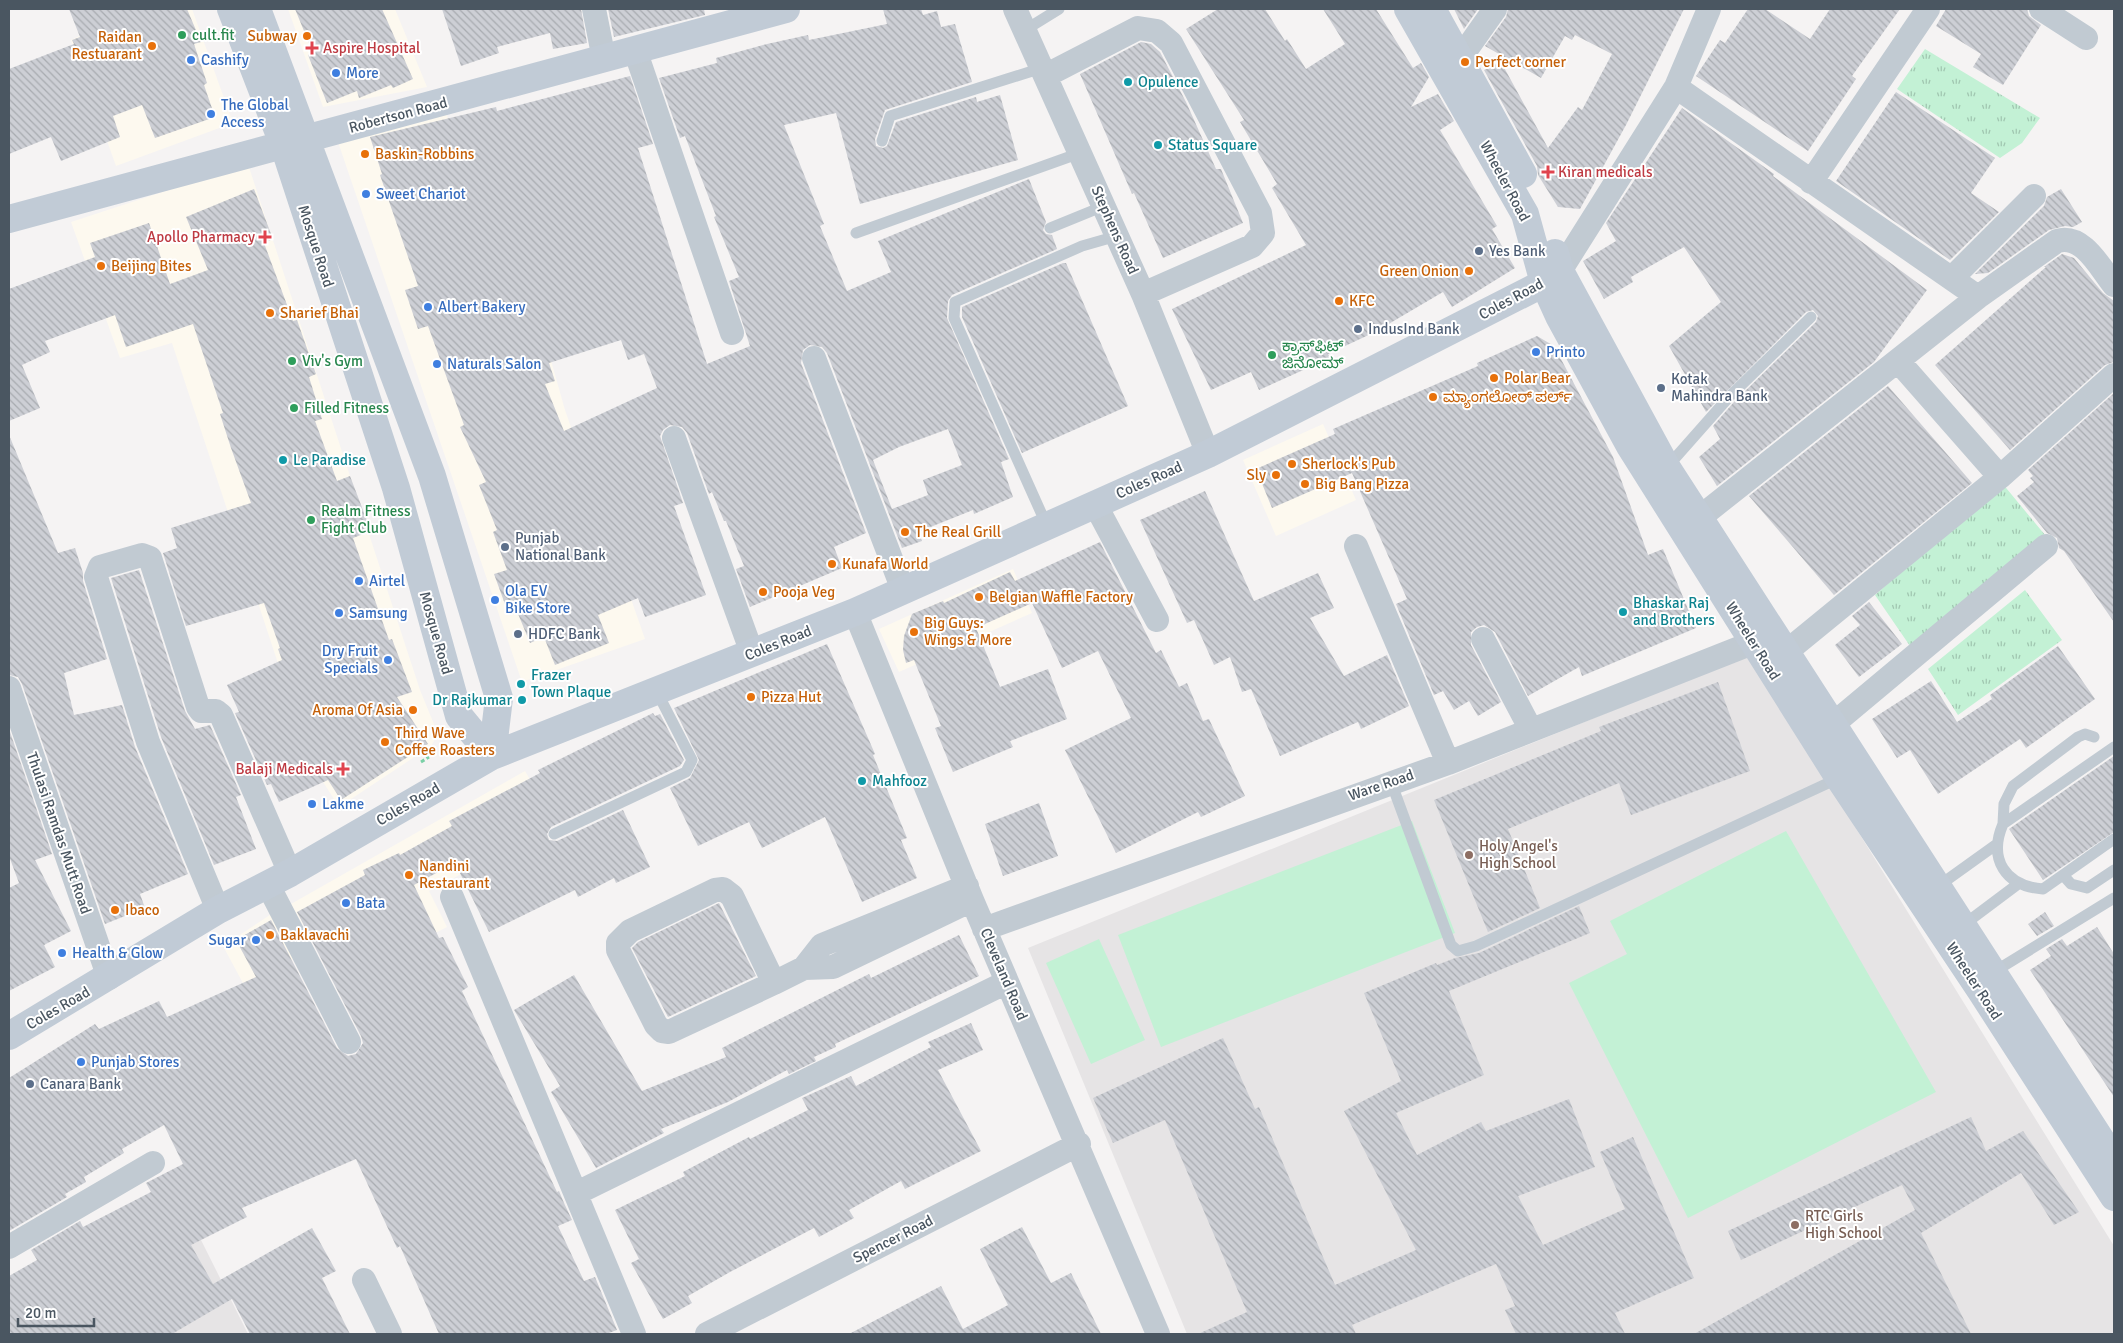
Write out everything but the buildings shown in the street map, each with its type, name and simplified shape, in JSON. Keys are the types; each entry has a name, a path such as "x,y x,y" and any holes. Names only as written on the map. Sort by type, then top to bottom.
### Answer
{"street":[{"name":"Mosque Road","path":"231,9 295,143 432,476 500,698 492,756"},
{"name":"Mosque Road","path":"256,9 396,488 459,716 492,756"},
{"path":"594,9 604,59"},
{"name":"Robertson Road","path":"9,219 786,9"},
{"name":"Wheeler Road","path":"1408,9 1494,119 1541,209 1552,277 1572,341 1630,446 1771,643"},
{"name":"Wheeler Road","path":"1432,9 1452,67"},
{"path":"1452,67 1495,9"},
{"path":"1552,277 1676,88 1709,9"},
{"path":"1811,182 1928,9"},
{"path":"2041,9 2086,38"},
{"name":"Stephens Road","path":"1020,19 1143,294 1208,454"},
{"path":"1044,72 1138,28 1157,31 1171,43 1260,213 1263,233 1252,246 1143,294"},
{"path":"635,50 732,334"},
{"path":"1676,88 1978,297"},
{"path":"1952,278 2034,196"},
{"path":"1699,518 1899,362 1978,297 2057,241 2064,239 2080,243 2114,285"},
{"name":"Wheeler Road","path":"1552,277 1666,468 1699,518 1771,643 1799,694 1839,778 1981,991 2114,1197"},
{"name":"Coles Road","path":"9,1036 109,978 218,910 279,879 492,756 855,612 1208,454 1552,277"},
{"path":"814,358 903,590"},
{"path":"1899,362 2000,477"},
{"name":"Ware Road","path":"984,929 1448,762 1771,643 2000,477 2114,375"},
{"path":"674,438 752,653"},
{"path":"1094,504 1157,620"},
{"path":"1356,546 1448,762"},
{"path":"1832,724 2046,546"},
{"path":"218,910 148,742 96,577 100,567 142,554 150,558 198,707 201,711 216,711 221,715 279,879 349,1042"},
{"name":"Cleveland Road","path":"855,612 984,929 1079,1144 1158,1334"},
{"path":"1483,639 1531,730"},
{"name":"Thulasi Ramdas Mutt Road","path":"9,688 17,737 109,978"},
{"name":"Wheeler Road","path":"1799,694 1832,724 2114,1160"},
{"path":"774,983 732,896 723,890 715,890 630,931 618,943 618,950 656,1025 662,1031 669,1032 774,983 804,968 832,967 970,893"},
{"path":"452,897 577,1193 634,1334"},
{"path":"577,1193 1007,982"},
{"name":"Spencer Road","path":"706,1334 1079,1144"},
{"path":"9,1247 153,1163"},
{"path":"364,1280 390,1334"}],"lane":[{"path":"1020,19 1059,9"},
{"path":"882,140 890,116 1044,72"},
{"path":"856,233 1080,153"},
{"path":"1050,228 1104,206"},
{"path":"1047,526 954,318 955,302 1082,246 1117,236"},
{"path":"1666,468 1729,397 1811,317"},
{"path":"554,834 686,772 692,760 657,692"},
{"path":"2094,737 2086,734 2078,736 2013,786 2004,804 2003,824 1997,844 2001,866 2018,884 2043,889 2114,839"},
{"path":"2003,824 2114,747"},
{"path":"1391,781 1451,946 1458,951 1476,946 1839,778"},
{"path":"1937,888 1997,844"},
{"path":"2063,875 2071,884 2087,888 2114,870"},
{"path":"1962,926 2018,884"},
{"path":"1992,973 2114,898"}],"path":[{"path":"421,762 429,756"}],"shaded area":[{"path":"137,9 192,9 233,123 116,166 71,40"},
{"path":"288,9 395,9 427,87 323,107"},
{"path":"445,108 464,177 497,169 565,410 645,639 522,682 338,142"},
{"path":"248,164 420,690 438,734 431,746 339,807 311,763 172,343 120,358 71,222"},
{"path":"1323,424 1356,500 1276,536 1243,460"},
{"path":"1013,569 1032,613 899,672 879,629"},
{"path":"1749,655 2114,1246 2114,1334 1187,1334 1028,948"},
{"path":"525,771 556,824 429,891 447,927 337,983 291,904"},
{"path":"276,911 301,955 244,985 223,946"},
{"path":"200,1238 248,1334 80,1334 68,1312"}],"green space":[{"path":"1925,49 2040,118 2022,143 2000,158 1897,89"},
{"path":"2002,483 2045,535 1910,646 1875,595"},
{"path":"2025,590 2062,640 1958,715 1928,669"},
{"path":"1412,821 1455,933 1161,1047 1118,935"},
{"path":"1786,831 1936,1092 1688,1218 1569,983 1627,954 1610,921"},
{"path":"1099,939 1145,1040 1091,1064 1046,963"}],"place":[{"name":"cult.fit","path":"182,35"},
{"name":"Subway","path":"307,36"},
{"name":"Raidan Restuarant","path":"152,46"},
{"name":"Aspire Hospital","path":"312,48"},
{"name":"Cashify","path":"191,60"},
{"name":"Perfect corner","path":"1465,62"},
{"name":"More","path":"336,73"},
{"name":"Opulence","path":"1128,82"},
{"name":"The Global Access","path":"211,114"},
{"name":"Status Square","path":"1158,145"},
{"name":"Baskin-Robbins","path":"365,154"},
{"name":"Kiran medicals","path":"1548,172"},
{"name":"Sweet Chariot","path":"366,194"},
{"name":"Apollo Pharmacy","path":"265,237"},
{"name":"Yes Bank","path":"1479,251"},
{"name":"Beijing Bites","path":"101,266"},
{"name":"Green Onion","path":"1469,271"},
{"name":"KFC","path":"1339,301"},
{"name":"Albert Bakery","path":"428,307"},
{"name":"Sharief Bhai","path":"270,313"},
{"name":"IndusInd Bank","path":"1358,329"},
{"name":"Printo","path":"1536,352"},
{"name":"ಕ್ರಾಸ್‌ಫಿಟ್ ಜಿನೋಮ್","path":"1272,355"},
{"name":"Viv's Gym","path":"292,361"},
{"name":"Naturals Salon","path":"437,364"},
{"name":"Polar Bear","path":"1494,378"},
{"name":"Kotak Mahindra Bank","path":"1661,388"},
{"name":"ಮ್ಯಾಂಗಲೋರ್ ಪರ್ಲ್","path":"1433,397"},
{"name":"Filled Fitness","path":"294,408"},
{"name":"Le Paradise","path":"283,460"},
{"name":"Sherlock's Pub","path":"1292,464"},
{"name":"Sly","path":"1276,475"},
{"name":"Big Bang Pizza","path":"1305,484"},
{"name":"Realm Fitness Fight Club","path":"311,520"},
{"name":"The Real Grill","path":"905,532"},
{"name":"Punjab National Bank","path":"505,547"},
{"name":"Kunafa World","path":"832,564"},
{"name":"Airtel","path":"359,581"},
{"name":"Pooja Veg","path":"763,592"},
{"name":"Belgian Waffle Factory","path":"979,597"},
{"name":"Ola EV Bike Store","path":"495,600"},
{"name":"Bhaskar Raj and Brothers","path":"1623,612"},
{"name":"Samsung","path":"339,613"},
{"name":"Big Guys: Wings & More","path":"914,632"},
{"name":"HDFC Bank","path":"518,634"},
{"name":"Dry Fruit Specials","path":"388,660"},
{"name":"Frazer Town Plaque","path":"521,684"},
{"name":"Pizza Hut","path":"751,697"},
{"name":"Dr Rajkumar","path":"522,700"},
{"name":"Aroma Of Asia","path":"413,710"},
{"name":"Third Wave Coffee Roasters","path":"385,742"},
{"name":"Balaji Medicals","path":"343,769"},
{"name":"Mahfooz","path":"862,781"},
{"name":"Lakme","path":"312,804"},
{"name":"Holy Angel's High School","path":"1469,855"},
{"name":"Nandini Restaurant","path":"409,875"},
{"name":"Bata","path":"346,903"},
{"name":"Ibaco","path":"115,910"},
{"name":"Baklavachi","path":"270,935"},
{"name":"Sugar","path":"256,940"},
{"name":"Health & Glow","path":"62,953"},
{"name":"Punjab Stores","path":"81,1062"},
{"name":"Canara Bank","path":"30,1084"},
{"name":"RTC Girls High School","path":"1795,1225"}]}
